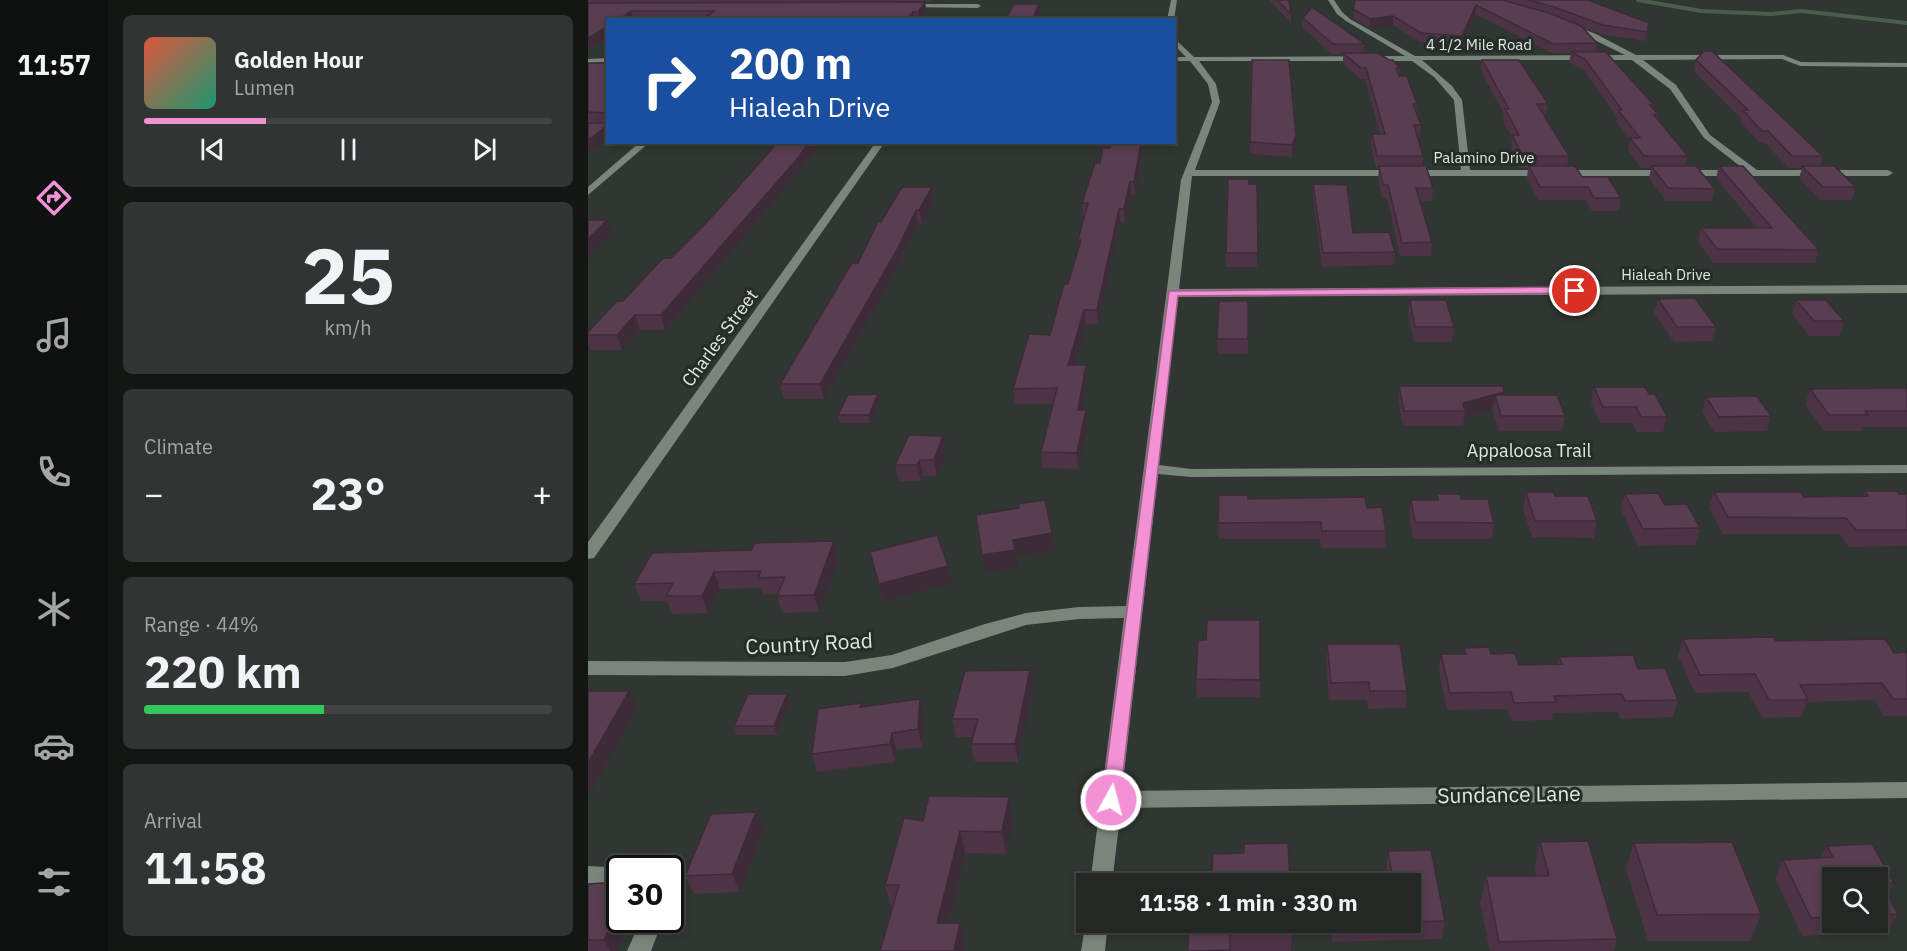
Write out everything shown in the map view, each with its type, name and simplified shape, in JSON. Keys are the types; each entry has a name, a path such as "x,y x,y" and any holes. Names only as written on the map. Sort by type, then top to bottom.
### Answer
{"street":[{"path":"1170,18 1174,0"},
{"path":"1331,0 1339,13 1348,20 1412,58 1443,80 1458,100 1466,173"},
{"path":"896,6 978,6"},
{"path":"1560,22 1590,34 1668,82 1677,91 1702,132 1755,173"},
{"path":"1102,873 1188,173 1216,102 1216,92 1212,82 1176,42"},
{"name":"4 1/2 Mile Road","path":"1176,59 1783,57 1800,64 1907,64"},
{"path":"588,60 606,60"},
{"path":"588,192 644,144"},
{"name":"Charles Street","path":"588,554 880,144"},
{"name":"Palamino Drive","path":"1188,173 1888,173"},
{"name":"Hialeah Drive","path":"1173,293 1907,289"},
{"name":"Appaloosa Trail","path":"1150,469 1203,472 1907,469"},
{"name":"Country Road","path":"588,668 845,669 893,661 991,628 1026,619 1079,613 1133,612"},
{"name":"Sundance Lane","path":"1111,800 1907,790"},
{"path":"588,876 606,876"},
{"path":"639,951 647,933"},
{"path":"1093,951 1095,933"}],"building":[{"path":"1277,0 1289,0 1291,14"},
{"path":"1355,0 1502,0 1549,13 1581,26 1597,43 1553,44 1476,5 1462,36 1421,33 1393,16 1370,19 1353,9"},
{"path":"1528,0 1588,0 1649,23 1647,32 1603,25"},
{"path":"925,2 918,12 913,12 908,18 705,18 714,11 631,11 621,18 606,18 606,27 588,38 588,3"},
{"path":"1014,4 1039,4 1033,18 1006,18"},
{"path":"1312,7 1365,44 1333,44 1303,18"},
{"path":"1704,51 1712,51 1823,156 1792,156 1768,131 1762,131 1743,110 1748,110 1696,60"},
{"path":"1571,52 1606,52 1654,105 1650,105 1659,115 1654,115 1688,156 1644,156 1630,138 1640,138 1618,110 1622,110 1585,59"},
{"path":"1343,53 1378,53 1393,60 1400,68 1396,68 1399,76 1407,76 1417,104 1413,104 1421,125 1414,125 1423,156 1377,156 1372,134 1385,134 1366,68 1361,68"},
{"path":"1252,60 1289,60 1296,136 1292,145 1250,142"},
{"path":"1482,60 1519,60 1548,104 1537,104 1569,156 1523,156 1512,135 1519,135 1505,109 1509,109"},
{"path":"588,63 606,63 606,113 588,112"},
{"path":"606,122 606,126 588,139 588,123"},
{"path":"776,144 808,144 798,158 661,315 635,315 617,335 588,335 588,332 617,301 623,301 663,258 671,258 709,220"},
{"path":"1111,144 1141,144 1134,182 1130,182 1124,209 1119,209 1097,310 1084,310 1068,365 1086,365 1078,410 1086,410 1077,453 1041,452 1057,388 1013,389 1029,334 1050,335 1064,284 1068,284 1081,240 1078,240 1088,203 1082,203 1095,163 1100,163 1103,148 1110,148"},
{"path":"1379,166 1426,166 1433,188 1416,188 1432,242 1402,243 1388,185 1383,185"},
{"path":"1529,166 1575,166 1582,177 1608,177 1621,198 1594,198 1588,187 1540,187"},
{"path":"1651,166 1696,166 1715,189 1668,188"},
{"path":"1719,166 1743,166 1819,250 1717,249 1701,228 1772,228"},
{"path":"1802,166 1834,166 1856,187 1823,187"},
{"path":"1228,179 1249,179 1249,184 1257,184 1258,253 1226,253"},
{"path":"1313,184 1347,185 1353,233 1389,232 1395,252 1323,253"},
{"path":"902,187 932,187 919,210 916,210 898,248 820,384 780,384 852,263 858,263 878,222 881,222"},
{"path":"588,220 607,220 588,239"},
{"path":"1695,298 1716,327 1677,327 1658,299"},
{"path":"1410,300 1446,300 1454,327 1415,327"},
{"path":"1796,300 1826,300 1844,321 1814,321"},
{"path":"1219,301 1248,301 1248,339 1217,339"},
{"path":"1399,386 1503,386 1504,392 1463,403 1465,411 1404,411"},
{"path":"1594,387 1645,387 1649,394 1655,394 1667,417 1641,417 1636,407 1603,407"},
{"path":"1907,388 1907,411 1865,411 1868,415 1829,415 1810,389"},
{"path":"878,394 869,415 838,415 848,395"},
{"path":"1495,395 1557,395 1565,416 1501,416"},
{"path":"1757,396 1771,416 1719,417 1706,397"},
{"path":"909,435 943,436 934,460 920,460 917,465 895,465"},
{"path":"1865,491 1897,491 1899,494 1907,494 1907,530 1856,530 1846,518 1728,517 1714,492 1801,492 1804,497 1868,496"},
{"path":"1526,492 1554,492 1555,496 1588,496 1597,521 1535,521"},
{"path":"1658,493 1665,505 1687,504 1700,528 1643,529 1625,494"},
{"path":"1437,494 1460,494 1461,499 1488,499 1494,523 1415,522 1411,500 1438,500"},
{"path":"1219,495 1248,495 1248,499 1365,497 1367,508 1382,507 1386,531 1322,531 1321,522 1218,523"},
{"path":"1045,500 1052,533 1013,540 1015,550 982,555 976,515 1019,508 1018,504"},
{"path":"937,535 948,566 879,584 870,552"},
{"path":"834,541 814,595 777,596 785,577 758,578 761,571 714,572 702,596 666,596 673,583 634,584 652,553 751,550 755,543"},
{"path":"1207,620 1260,620 1260,680 1196,679 1198,640 1206,640"},
{"path":"1773,637 1776,641 1885,639 1894,653 1907,652 1907,699 1893,699 1882,683 1800,685 1808,700 1769,700 1755,674 1700,675 1683,639"},
{"path":"1327,644 1400,644 1407,691 1370,691 1369,682 1331,683"},
{"path":"1489,647 1491,654 1515,653 1519,665 1562,664 1559,657 1633,655 1638,669 1665,668 1678,700 1625,701 1622,694 1554,696 1556,702 1514,703 1511,692 1450,693 1441,654 1466,654 1464,648"},
{"path":"1030,670 1015,744 971,744 978,719 952,719 965,671"},
{"path":"588,691 629,691 588,763"},
{"path":"748,694 787,694 774,726 734,726"},
{"path":"920,699 918,729 892,733 890,744 812,754 818,709 861,703 860,707"},
{"path":"929,796 1009,797 1002,832 960,831 937,923 960,923 954,951 880,951 899,885 885,885 904,818 923,821"},
{"path":"756,812 732,874 685,876 711,814"},
{"path":"1588,841 1617,939 1499,942 1486,876 1549,876 1540,842"},
{"path":"1732,842 1761,914 1657,915 1634,843"},
{"path":"1288,843 1289,873 1190,873 1212,872 1213,854 1244,853 1244,844"},
{"path":"1872,844 1885,867 1822,867 1822,918 1811,918 1783,860 1833,857 1827,846"},
{"path":"1431,850 1445,921 1421,922 1421,873 1392,873 1388,851"},
{"path":"1888,872 1894,883 1888,883"},
{"path":"606,883 607,933 604,940 588,940 588,884"},
{"path":"1888,896 1898,914 1888,914"},
{"path":"1189,933 1230,933 1230,950 1188,951"}],"waterway":[{"path":"1638,0 1701,11 1771,14 1802,11 1907,23"}],"route":[{"path":"1111,800 1173,293 1575,291"}]}
